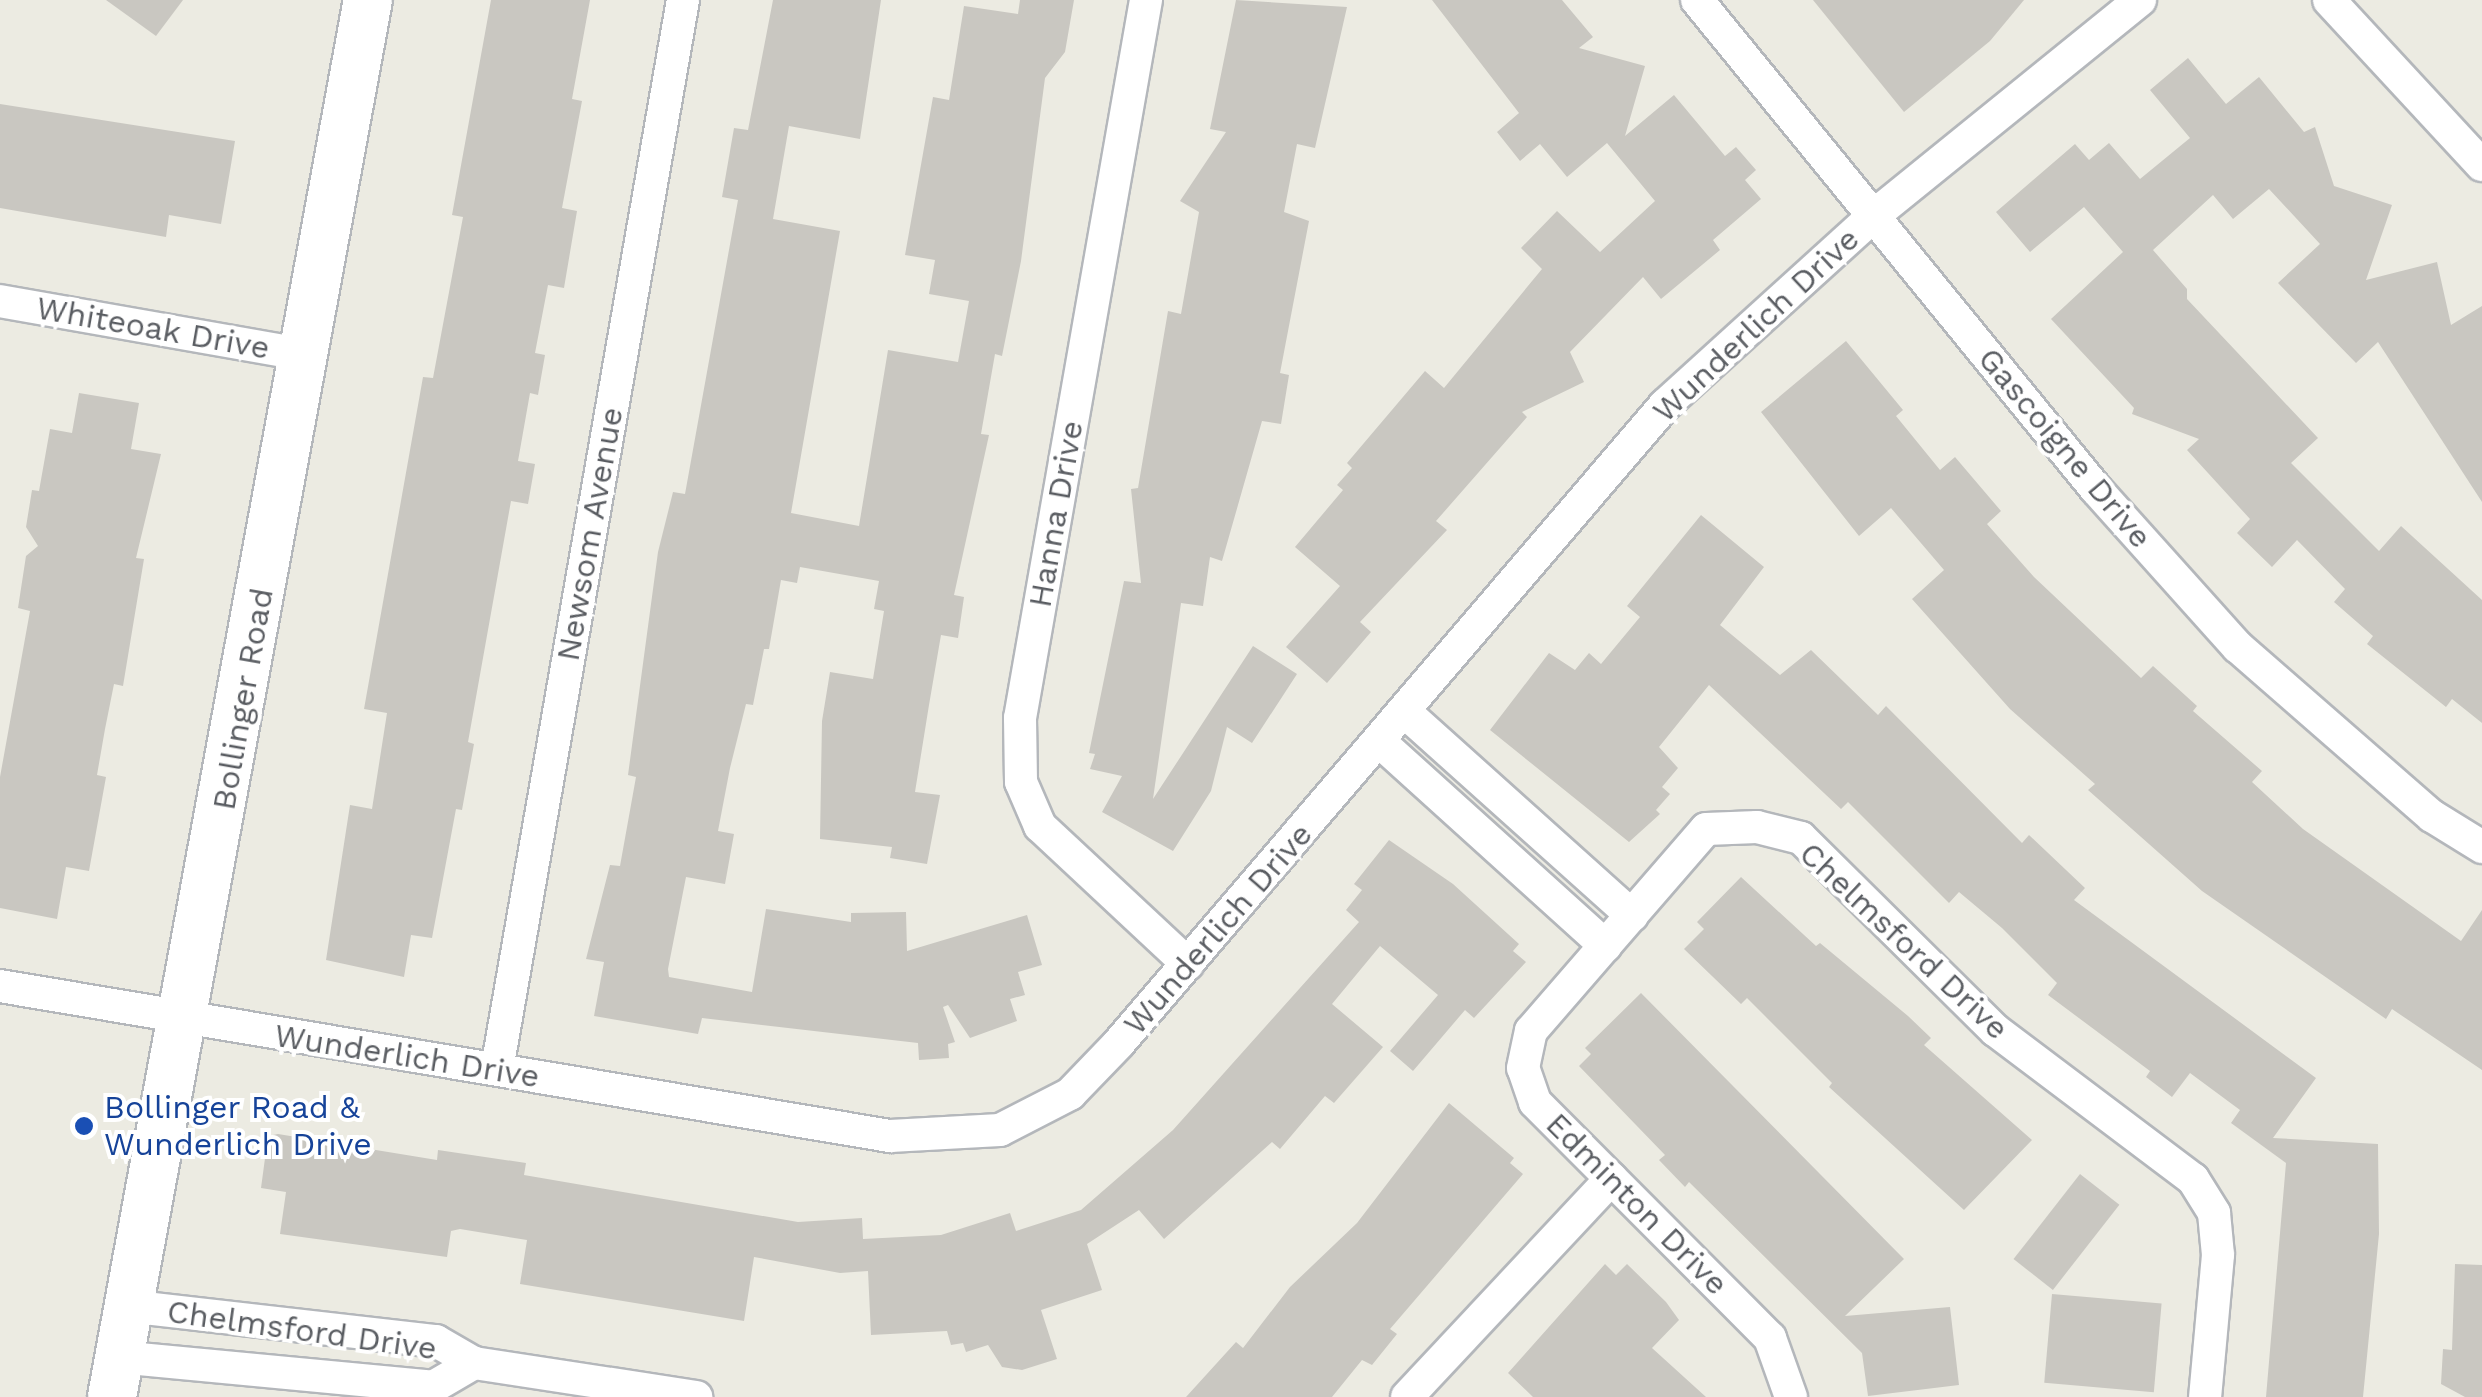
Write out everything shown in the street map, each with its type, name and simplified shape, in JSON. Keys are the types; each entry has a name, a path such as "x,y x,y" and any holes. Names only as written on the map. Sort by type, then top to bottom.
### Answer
{"main road":[{"name":"Bollinger Road","path":"115,1377 306,355 368,0"}],"street":[{"name":"Newsom Avenue","path":"497,1069 684,0"},
{"name":"Hanna Drive","path":"1146,0 1020,718 1020,782 1040,826 1188,964"},
{"name":"Gascoigne Drive","path":"1696,0 2096,489 2238,647 2432,816 2482,847"},
{"name":"Wunderlich Drive","path":"0,986 890,1136 1000,1130 1070,1094 1380,742 1664,406 1872,217 2140,0"},
{"path":"2330,0 2482,165"},
{"name":"Whiteoak Drive","path":"0,301 306,355"},
{"path":"1405,712 1632,916"},
{"path":"1380,742 1606,946"},
{"name":"Chelmsford Drive","path":"1632,916 1706,829 1757,827 1801,838 1995,1030 2194,1179 2214,1213 2218,1254 2205,1397"},
{"name":"Edminton Drive","path":"1632,916 1531,1032 1523,1068 1535,1102 1770,1338 1790,1397"},
{"path":"1407,1397 1611,1179"},
{"name":"Chelmsford Drive","path":"127,1306 436,1342 474,1363 696,1397"},
{"name":"Chelmsford Drive","path":"115,1377 433,1386 474,1363"}],"building":[{"path":"106,0 183,0 156,36"},
{"path":"491,0 590,0 572,99 582,101 562,208 577,211 564,288 548,285 535,353 545,355 538,395 530,393 518,461 535,464 528,504 511,501 468,742 474,744 462,810 456,809 432,938 411,935 404,977 326,960 350,805 372,809 387,713 364,709 423,377 433,378 463,217 452,215"},
{"path":"773,0 881,0 860,139 789,126 773,219 840,231 791,513 859,526 888,350 958,362 969,301 929,294 935,260 905,255 933,97 949,100 964,6 1018,14 1020,0 1074,0 1065,52 1045,78 1021,261 1002,356 995,354 981,434 989,435 954,595 964,597 958,638 941,635 929,705 915,792 940,795 927,864 890,858 892,847 820,839 822,721 830,672 873,679 884,611 874,609 879,581 800,567 797,583 781,580 769,649 764,649 753,705 746,704 730,768 718,831 734,834 725,884 686,877 668,969 669,977 752,992 766,909 851,922 851,913 906,912 907,951 1027,915 1042,965 1018,972 1025,995 1010,999 1017,1021 970,1038 948,1005 943,1007 955,1042 948,1044 949,1058 919,1060 918,1043 702,1018 698,1034 594,1016 604,962 586,959 610,865 620,866 636,777 628,775 658,552 673,492 685,494 738,200 722,197 734,128 748,130"},
{"path":"1236,0 1347,7 1315,148 1297,144 1284,212 1309,221 1280,373 1289,375 1281,424 1262,421 1222,561 1210,557 1203,606 1181,603 1153,799 1253,646 1297,674 1252,743 1227,727 1211,791 1173,851 1102,812 1122,776 1090,769 1095,754 1089,753 1124,581 1141,583 1131,489 1138,488 1168,311 1181,314 1199,212 1180,201 1226,132 1210,129"},
{"path":"1432,0 1562,0 1593,37 1579,48 1645,66 1625,136 1674,95 1725,156 1736,147 1756,170 1745,180 1761,199 1713,240 1720,250 1661,299 1643,277 1570,352 1584,382 1522,412 1527,417 1436,521 1447,530 1360,622 1371,632 1327,683 1286,647 1340,586 1295,547 1343,490 1337,485 1352,468 1347,463 1425,371 1444,388 1542,269 1521,248 1557,211 1600,252 1655,201 1607,143 1567,177 1540,144 1520,161 1497,132 1519,113"},
{"path":"1813,0 2024,0 1990,41 1904,112"},
{"path":"2188,58 2226,104 2259,77 2304,132 2315,127 2334,186 2392,205 2366,280 2437,262 2451,325 2482,306 2482,502 2378,342 2356,363 2278,283 2320,244 2269,189 2233,219 2213,195 2153,250 2187,289 2187,299 2318,438 2291,463 2379,551 2401,526 2482,600 2482,723 2452,699 2446,707 2367,644 2373,636 2334,602 2345,589 2297,540 2272,567 2237,533 2250,519 2187,450 2199,439 2132,414 2134,408 2051,319 2123,252 2084,207 2030,252 1996,212 2075,144 2089,160 2109,143 2140,179 2190,138 2150,90"},
{"path":"0,104 235,141 221,224 169,215 166,237 0,208"},
{"path":"1846,341 1903,410 1896,416 1940,470 1955,457 2001,511 1987,524 2034,577 2141,678 2153,666 2197,706 2193,711 2262,771 2252,782 2303,829 2461,941 2482,910 2482,1070 2392,1009 2386,1019 2202,891 2088,790 2095,784 2010,709 1912,599 1944,570 1891,508 1859,536 1761,412"},
{"path":"79,393 139,403 131,449 161,454 136,558 144,559 123,686 114,684 97,775 106,777 89,871 66,867 57,919 0,908 0,777 30,611 18,608 26,556 38,546 26,527 32,490 39,491 50,429 72,433"},
{"path":"1701,515 1764,567 1720,625 1780,675 1811,650 1878,715 1886,706 2022,843 2029,835 2085,888 2074,900 2316,1078 2273,1138 2378,1144 2379,1234 2363,1397 2266,1397 2286,1163 2231,1123 2240,1110 2190,1073 2172,1097 2146,1077 2150,1071 2048,995 2057,983 2002,928 1959,892 1949,903 1848,802 1841,809 1709,685 1659,747 1678,768 1662,787 1670,794 1656,810 1660,814 1629,842 1490,730 1549,653 1575,670 1589,653 1601,664 1640,617 1627,606"},
{"path":"1389,840 1453,884 1519,944 1513,951 1526,962 1474,1018 1465,1010 1413,1071 1390,1051 1438,995 1380,946 1332,1004 1383,1047 1334,1103 1325,1096 1280,1149 1272,1142 1164,1239 1139,1210 1087,1244 1102,1290 1041,1310 1057,1359 1022,1370 1002,1367 988,1345 966,1352 963,1343 951,1345 947,1331 871,1335 868,1271 840,1273 754,1257 744,1321 520,1284 527,1240 460,1229 451,1231 447,1257 280,1234 286,1192 261,1188 268,1136 278,1134 437,1160 438,1150 526,1163 524,1175 798,1222 862,1218 863,1239 941,1235 1010,1213 1016,1231 1081,1210 1173,1130 1359,922 1346,910 1362,890 1354,884"},
{"path":"1741,877 1816,946 1820,943 1908,1016 1931,1038 1924,1045 2032,1140 1964,1210 1829,1087 1832,1083 1747,998 1741,1004 1684,949 1704,929 1697,922"},
{"path":"1641,993 1904,1259 1845,1316 1950,1307 1959,1385 1868,1396 1862,1353 1689,1182 1685,1187 1659,1160 1665,1155 1579,1066 1591,1054 1585,1048"},
{"path":"1449,1103 1514,1158 1510,1163 1523,1174 1390,1329 1397,1334 1372,1365 1362,1360 1332,1397 1186,1397 1236,1342 1243,1348 1290,1287 1357,1223"},
{"path":"2080,1174 2119,1205 2053,1290 2014,1259"},
{"path":"1605,1264 1616,1275 1627,1264 1666,1302 1679,1320 1652,1348 1706,1397 1533,1397 1508,1373"},
{"path":"2455,1264 2482,1265 2482,1397 2465,1397 2441,1384 2443,1349 2452,1350"},
{"path":"2052,1294 2162,1304 2154,1392 2044,1383"}],"place":[{"name":"Bollinger Road & Wunderlich Drive","path":"84,1126"}]}
